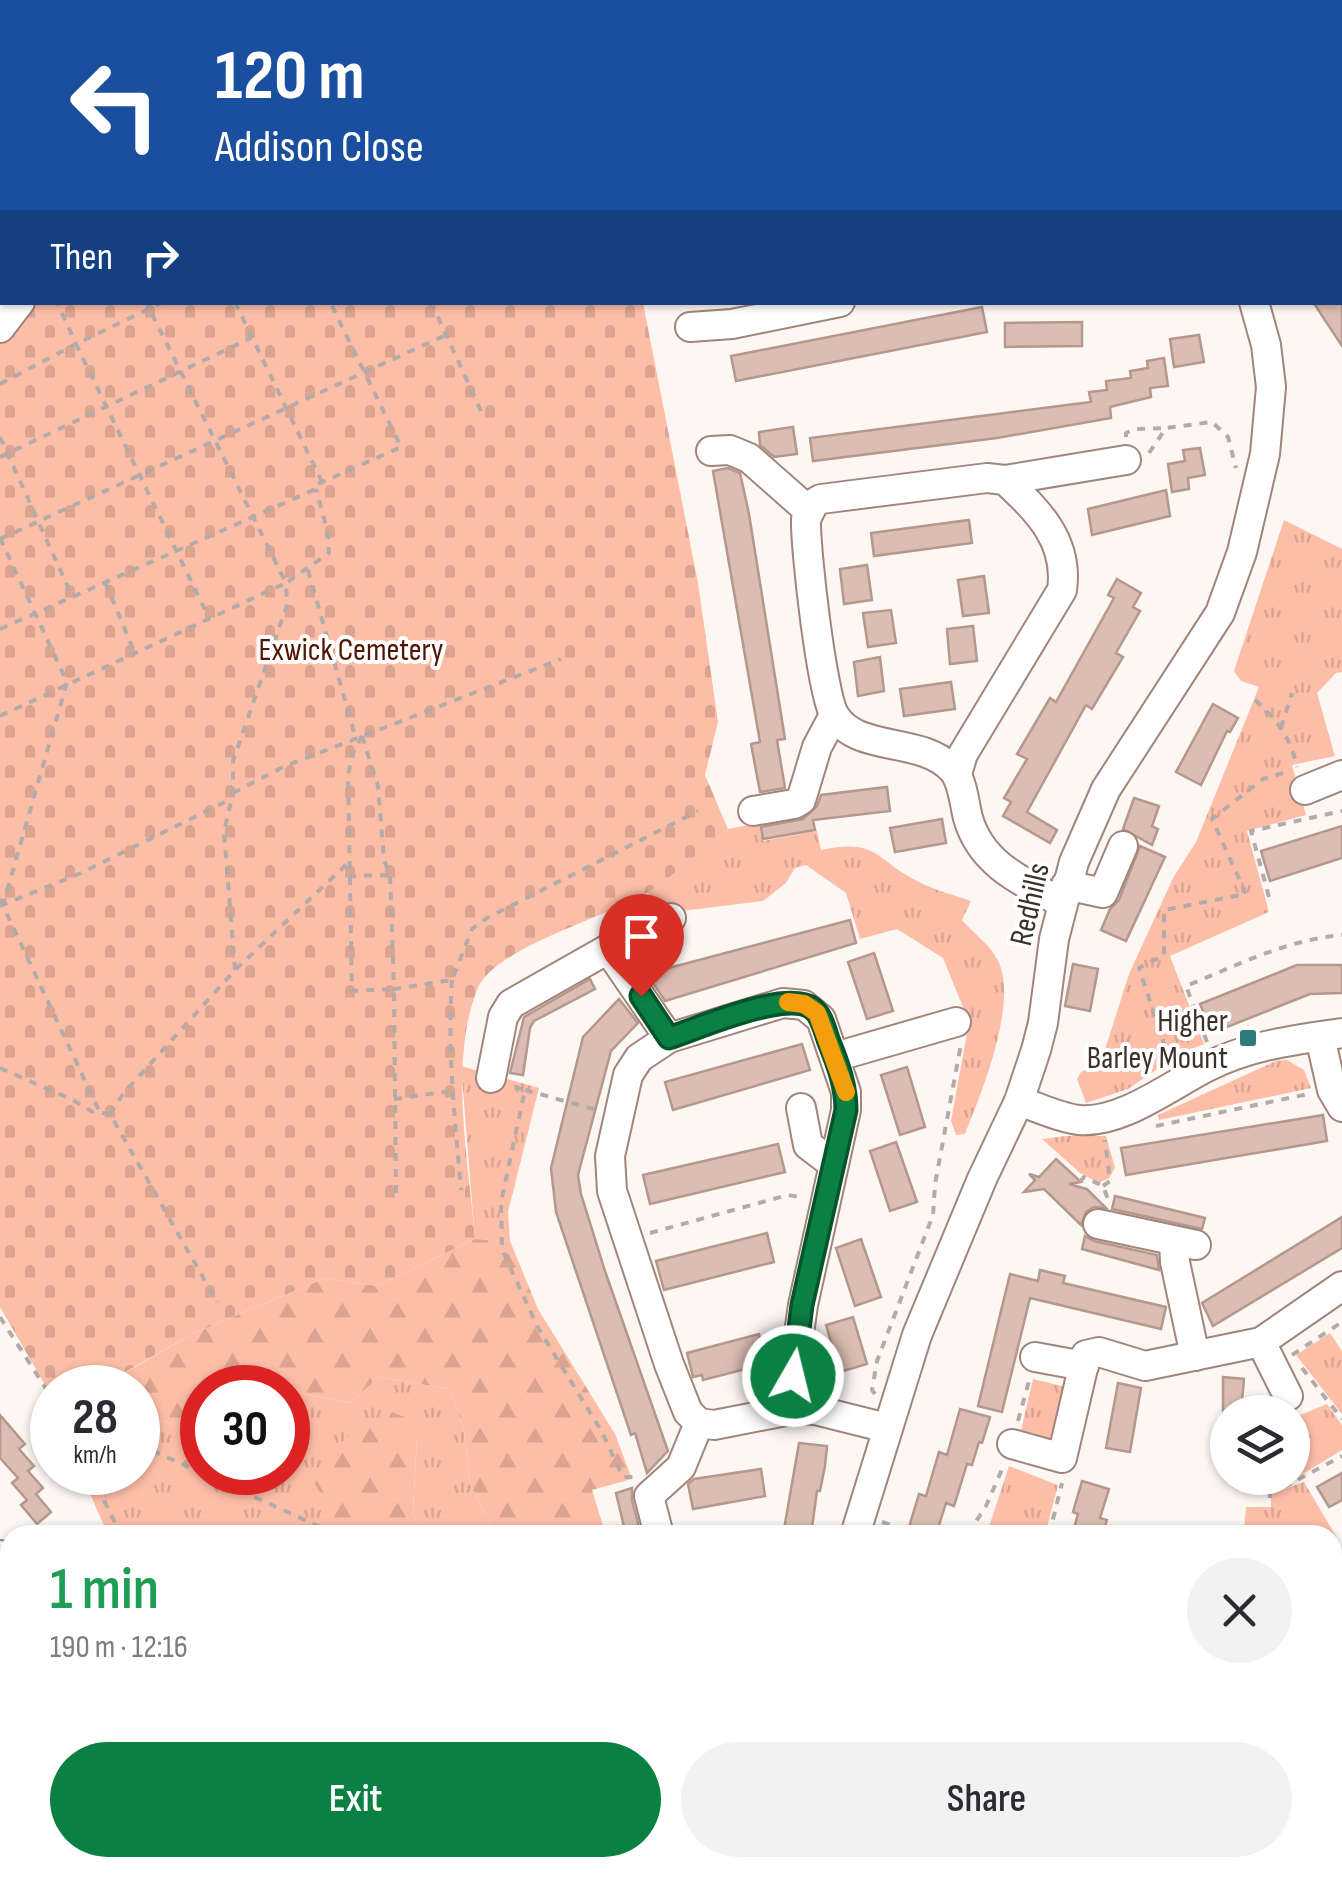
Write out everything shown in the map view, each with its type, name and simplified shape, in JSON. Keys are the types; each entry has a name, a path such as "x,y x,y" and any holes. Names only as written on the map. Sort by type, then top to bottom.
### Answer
{"street":[{"path":"0,328 18,305"},
{"path":"690,327 732,324 825,305"},
{"name":"Redhills","path":"857,1525 917,1335 1019,1101 1043,1023 1064,894 1106,789 1220,613 1242,552 1265,454 1271,387 1266,344 1255,305"},
{"path":"711,451 730,450 749,458 809,511"},
{"path":"957,774 927,753 854,733 834,715 826,685 808,552 809,511 821,500 987,478 1063,485 1132,451"},
{"path":"1004,480 1040,513 1053,533 1064,563 1062,590 963,754 957,774 980,846 993,862 1016,878 1064,894 1104,893 1123,846"},
{"path":"753,810 801,800 817,747 834,715"},
{"path":"1305,790 1342,775"},
{"path":"491,1078 503,1018 511,1004 643,926 671,918"},
{"path":"608,949 669,1038"},
{"path":"796,1409 793,1376 802,1305 846,1110 846,1092 817,1013 804,1004 791,1002 669,1038 632,1065 610,1156 612,1191 688,1412 699,1423 714,1426 796,1409 889,1421"},
{"path":"835,1057 956,1022"},
{"path":"1019,1101 1079,1120 1120,1112 1207,1066 1269,1043 1331,1035 1337,1098"},
{"path":"800,1108 808,1145 834,1164"},
{"path":"1104,1214 1185,1243 1174,1262 1195,1356"},
{"path":"1012,1444 1062,1458 1086,1356 1099,1352 1146,1366 1262,1342 1342,1286"},
{"path":"1262,1342 1288,1395"},
{"path":"1035,1357 1084,1366"},
{"path":"656,1525 648,1496 681,1467 699,1423"}],"path":[{"path":"58,305 209,618"},
{"path":"147,305 286,583 287,605 233,762 232,796 224,832 235,970"},
{"path":"0,384 157,305"},
{"path":"236,305 322,482"},
{"path":"0,630 401,447 331,305"},
{"path":"432,305 482,413"},
{"path":"100,1113 1,903 67,682 0,538 446,335"},
{"path":"0,457 252,338"},
{"path":"1132,451 1134,429 1212,422 1228,437 1238,477"},
{"path":"1132,451 1166,428"},
{"path":"0,436 72,596"},
{"path":"0,716 286,583 329,553 328,532 316,489"},
{"path":"308,568 356,739"},
{"path":"105,582 134,652"},
{"path":"1,903 80,873 283,767 562,659"},
{"path":"1281,728 1292,693"},
{"path":"1178,1084 1139,968 1164,954 1164,910 1246,894 1212,819 1263,779 1297,769 1293,749 1281,728 1256,700"},
{"path":"362,736 352,755 348,776 352,990 394,989 452,980"},
{"path":"362,736 378,786 384,860 390,875 396,1199"},
{"path":"462,1190 449,1025 452,980 472,930 487,918 698,811"},
{"path":"1269,897 1251,831 1342,811"},
{"path":"110,1114 123,1094 235,970 347,864"},
{"path":"348,876 390,875"},
{"path":"1209,1047 1186,986 1284,946 1309,938 1342,936"},
{"path":"889,1421 872,1390 878,1361 933,1215 937,1169 962,1052 956,1022"},
{"path":"0,1068 110,1114"},
{"path":"491,1078 596,1110"},
{"path":"525,1090 501,1202 502,1249 537,1326 602,1432 623,1477 669,1478"},
{"path":"394,1100 452,1091"},
{"path":"1142,1128 1337,1098"},
{"path":"110,1114 217,1302"},
{"path":"1100,1116 1114,1135 1104,1141 1110,1181 1103,1186"},
{"path":"1080,1182 1084,1177 1103,1186"},
{"path":"1103,1186 1104,1214"},
{"path":"626,1239 788,1196 825,1200"},
{"path":"0,1317 31,1365"},
{"path":"1292,1355 1342,1322"},
{"path":"160,1454 316,1525"},
{"path":"1310,1475 1342,1456"},
{"path":"1052,1525 1062,1491 1062,1458"},
{"path":"101,1495 115,1525"}],"green space":[{"name":"Exwick Cemetery","path":"32,305 643,305 698,583 718,722 705,775 728,829 650,891 530,946 489,973 478,988 469,1016 462,1079 475,1239 377,1286 325,1278 192,1334 138,1365 34,1365 0,1307 0,345"},
{"path":"1284,520 1342,549 1342,672 1336,673 1317,693 1335,756 1292,765 1306,815 1247,831 1269,912 1170,956 1204,1044 1181,1053 1128,1089 1086,1103 1077,1079 1081,1072 1101,1062 1129,974 1173,878 1196,842 1259,687 1241,681 1234,671"},
{"path":"759,823 763,841 817,831 821,850 865,849 917,881 971,901 962,920 998,961 1004,1000 995,1048 965,1134 956,1135 951,1121 969,1022 943,958 897,929 860,939 846,893 806,865 795,868 786,883 763,901 682,911 657,909 648,892 728,829"},
{"path":"1287,1060 1304,1070 1311,1088 1159,1120 1158,1115 1276,1061"},
{"path":"461,1066 539,1088 508,1212 510,1241 475,1239"},
{"path":"1106,1136 1115,1168 1109,1178 1099,1183 1080,1173 1042,1139"},
{"path":"475,1239 510,1241 538,1309 615,1434 632,1479 592,1490 603,1525 491,1525 470,1484 464,1430 450,1389 379,1377 350,1403 310,1395 310,1365 180,1365 180,1430 160,1421 160,1365 139,1365 192,1334 325,1278 377,1286"},
{"path":"1330,1333 1342,1351 1342,1414 1296,1355"},
{"path":"379,1377 450,1389 464,1430 470,1484 491,1525 417,1525 413,1511 417,1437 315,1525 104,1525 91,1495 160,1495 160,1421 180,1430 180,1495 310,1495 310,1395 350,1403"},
{"path":"1033,1379 1066,1387 1059,1441 1021,1430"},
{"path":"1327,1404 1342,1425 1342,1450 1310,1470 1310,1411"},
{"path":"392,1412 411,1420 417,1437 413,1511 417,1525 312,1525 331,1509 315,1485 319,1473 334,1450 367,1423"},
{"path":"1009,1466 1058,1485 1048,1525 990,1525"},
{"path":"1310,1492 1329,1525 1244,1525 1246,1507 1271,1507 1271,1495"}],"building":[{"path":"1315,305 1342,305 1342,346"},
{"path":"982,307 987,332 736,381 731,356"},
{"path":"1082,322 1082,346 1005,347 1005,323"},
{"path":"1199,335 1204,362 1174,367 1170,339"},
{"path":"1164,358 1168,386 1150,388 1151,397 1110,407 1111,418 997,438 813,461 810,438 1091,402 1089,392 1107,390 1106,381 1131,378 1130,371 1148,368 1147,361"},
{"path":"793,427 797,454 774,457 760,445 759,432"},
{"path":"1200,448 1205,475 1188,478 1189,489 1172,492 1168,464 1185,461 1183,450"},
{"path":"728,468 740,473 749,514 785,739 777,740 785,788 760,792 751,744 760,742 713,471"},
{"path":"1166,490 1170,516 1092,535 1088,509"},
{"path":"969,520 972,543 874,556 871,533"},
{"path":"867,565 872,600 844,604 840,569"},
{"path":"984,576 989,613 963,616 958,580"},
{"path":"1117,579 1141,593 1133,607 1140,611 1116,653 1123,657 1092,709 1086,705 1027,812 1057,830 1050,843 1003,816 1011,802 1004,798 1027,759 1017,754 1050,698 1056,702 1114,598 1108,595"},
{"path":"891,610 896,643 868,647 863,613"},
{"path":"973,626 977,661 950,664 947,629"},
{"path":"880,657 884,691 858,696 854,662"},
{"path":"951,682 955,709 904,716 900,689"},
{"path":"1213,704 1238,718 1227,731 1201,785 1176,772"},
{"path":"887,787 890,811 813,820 815,830 763,839 761,827 803,819 817,806 821,795"},
{"path":"1134,798 1159,806 1152,826 1158,829 1152,845 1123,829"},
{"path":"942,819 946,843 895,852 890,828"},
{"path":"1342,826 1342,858 1270,881 1261,851"},
{"path":"1140,846 1165,857 1126,941 1101,930 1110,909 1119,900"},
{"path":"850,920 856,943 665,1001 650,973"},
{"path":"874,953 893,1011 867,1019 848,962"},
{"path":"1073,964 1098,969 1090,1011 1065,1006"},
{"path":"1297,965 1342,965 1342,993 1310,994 1212,1033 1200,1004"},
{"path":"590,979 595,989 534,1021 523,1075 510,1073 524,1017"},
{"path":"619,999 638,1023 611,1051 578,1175 605,1271 668,1451 647,1473 556,1212 551,1168 583,1037"},
{"path":"802,1044 810,1070 673,1110 665,1082"},
{"path":"907,1067 925,1127 900,1135 881,1075"},
{"path":"1323,1115 1327,1141 1126,1175 1121,1148"},
{"path":"896,1142 917,1202 890,1211 870,1151"},
{"path":"778,1144 785,1172 650,1204 643,1175"},
{"path":"1056,1159 1081,1182 1069,1184 1087,1189 1106,1208 1094,1207 1086,1212 1081,1225 1044,1189 1024,1192 1035,1180 1029,1174 1039,1177"},
{"path":"1115,1196 1205,1218 1202,1229 1112,1209"},
{"path":"1342,1217 1342,1248 1213,1326 1202,1303"},
{"path":"767,1233 774,1262 664,1290 656,1261"},
{"path":"1085,1236 1157,1255 1159,1270 1082,1249"},
{"path":"861,1239 881,1297 855,1306 836,1248"},
{"path":"1040,1270 1065,1276 1063,1283 1166,1307 1161,1329 1030,1298 1002,1412 978,1406 1010,1274 1038,1281"},
{"path":"853,1317 867,1364 840,1372 826,1325"},
{"path":"759,1334 765,1364 703,1380 702,1375 693,1377 687,1353"},
{"path":"1223,1377 1244,1379 1243,1395 1223,1395"},
{"path":"1118,1383 1141,1388 1130,1452 1106,1448"},
{"path":"960,1409 990,1417 972,1465 967,1464 954,1506 946,1503 939,1525 910,1525 919,1494 926,1496 939,1452 947,1455"},
{"path":"0,1415 25,1444 19,1449 30,1461 30,1495 37,1495 51,1512 37,1524 21,1505 27,1500 12,1483 18,1478 0,1458"},
{"path":"799,1443 827,1446 812,1525 785,1525"},
{"path":"761,1469 765,1496 693,1509 688,1484 694,1479"},
{"path":"1342,1473 1342,1500 1329,1507 1317,1487"},
{"path":"1082,1481 1109,1489 1100,1518 1107,1520 1105,1525 1075,1525 1078,1514 1073,1512"},
{"path":"632,1488 638,1525 624,1525 616,1493"}],"slow traffic":[{"path":"788,1002 804,1004 817,1013 846,1092"}],"place":[{"name":"Higher Barley Mount","path":"1248,1038"}],"route":[{"path":"641,996 669,1038 783,1002 804,1004 821,1020 846,1092 846,1110 802,1305 793,1376"}]}
